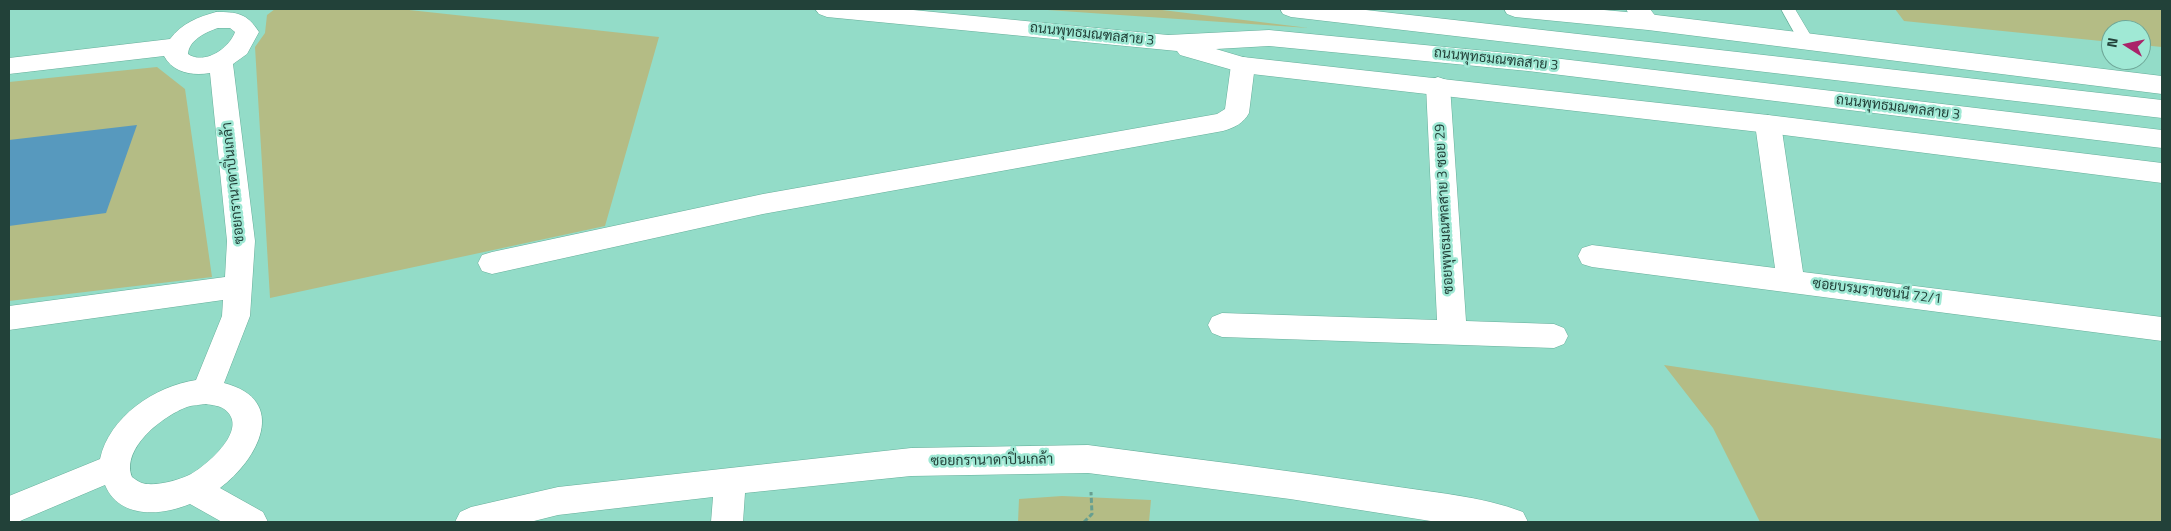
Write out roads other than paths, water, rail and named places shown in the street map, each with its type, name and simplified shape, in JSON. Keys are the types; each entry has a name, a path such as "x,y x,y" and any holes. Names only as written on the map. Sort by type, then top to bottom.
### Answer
{"street":[{"name":"ถนนพุทธมณฑลสาย 3","path":"827,9 1168,43 1269,38 1528,63 2162,138"},
{"name":"ถนนพุทธมณฑลสาย 3","path":"1291,9 2162,109"},
{"path":"1515,9 1643,15 1806,41 2162,84"},
{"path":"236,15 247,32 245,42 236,52 221,60 196,65 186,64 178,59 175,53 176,46 185,34 199,26 236,15"},
{"path":"1168,43 1243,65 1768,124 2162,172"},
{"path":"9,66 176,46"},
{"name":"ซอยกรานาดาปิ่นเกล้า","path":"206,391 236,316 241,241 221,60"},
{"path":"492,263 763,204 1223,122 1237,113 1243,65"},
{"name":"ซอยพุทธมณฑลสาย 3 ซอย 29","path":"1438,86 1452,331"},
{"path":"1768,124 1791,281"},
{"name":"ซอยบรมราชชนนี 72/1","path":"1592,256 2162,329"},
{"path":"9,318 238,287"},
{"path":"1222,325 1452,331 1554,336"},
{"path":"206,391 224,393 238,400 246,412 248,427 242,444 231,462 214,477 193,490 164,499 138,498 121,487 114,468 119,448 134,426 156,408 181,396 206,391"},
{"name":"ซอยกรานาดาปิ่นเกล้า","path":"472,522 558,501 735,480 911,462 1088,459 1290,485 1393,512 1512,522"},
{"path":"9,511 68,485 114,468"},
{"path":"727,522 729,495 735,480"},
{"path":"193,490 252,522"}],"lane":[{"path":"1788,9 1806,41"}],"water":[{"path":"137,125 106,213 9,226 9,140"}]}
